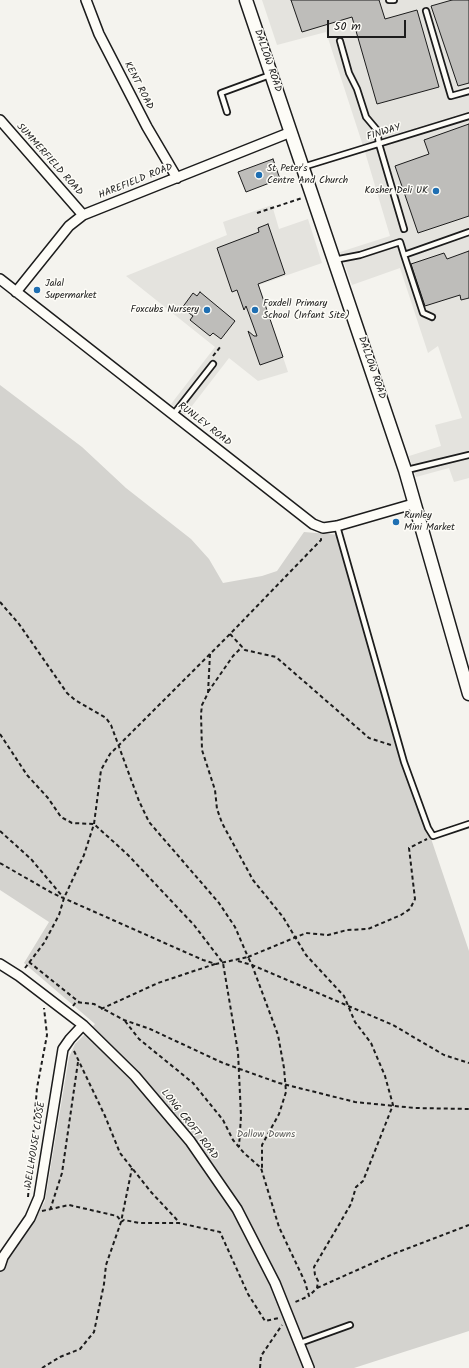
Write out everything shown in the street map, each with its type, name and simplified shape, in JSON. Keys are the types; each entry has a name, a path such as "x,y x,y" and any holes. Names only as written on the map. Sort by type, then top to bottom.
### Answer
{"street":[{"name":"KENT ROAD","path":"86,0 99,34 147,127 176,178"},
{"name":"DALLOW ROAD","path":"246,0 303,167 326,244 334,260 405,470 469,694"},
{"name":"SUMMERFIELD ROAD","path":"0,120 83,215"},
{"name":"HAREFIELD ROAD","path":"16,292 69,226 83,215 291,132"},
{"name":"RUNLEY ROAD","path":"0,279 313,524 323,528"},
{"path":"323,528 337,526 414,504"},
{"name":"LONG CROFT ROAD","path":"0,964 19,976 83,1025 135,1076 190,1141 237,1209 275,1283 309,1368"},
{"name":"WELLHOUSE CLOSE","path":"0,1266 2,1257 30,1218 39,1197 63,1049 83,1025"}],"lane":[{"path":"389,0 394,0"},
{"path":"426,11 452,96 469,91"},
{"path":"340,41 349,73 357,89 366,117 377,130 379,144 404,229"},
{"path":"227,112 221,93 272,75"},
{"name":"FINWAY","path":"303,167 469,116"},
{"path":"404,255 469,232"},
{"path":"334,260 360,255 400,242 423,314 432,317"},
{"path":"173,415 213,364"},
{"path":"405,470 469,455"},
{"path":"337,526 400,748 428,828 433,836 469,824"},
{"path":"300,1343 350,1325"}],"path":[{"path":"256,213 312,195"},
{"path":"19,976 44,943 59,915 64,898 84,855 94,824 101,770 110,754 321,540 323,528"},
{"path":"0,602 19,624 67,693 75,700 106,718 111,725 139,801 149,822 219,903 235,927 252,965 278,1035 286,1092 279,1114 262,1145 262,1170 279,1227 305,1282 309,1296"},
{"path":"230,634 242,647 252,652 276,657 369,738 400,748"},
{"path":"242,647 208,693 202,705 202,750 215,790 217,809 222,823 253,880 283,918 306,955 344,996 346,1004 356,1022 371,1044 385,1076 393,1105 363,1181 356,1187 351,1204 314,1267 315,1275 318,1281 317,1288"},
{"path":"208,693 210,654"},
{"path":"0,734 27,775 48,798 61,817 72,823 94,824 128,855 194,925 224,963 231,1003 239,1069 241,1116 239,1147"},
{"path":"0,831 30,859 64,898"},
{"path":"101,1009 158,983 216,964 248,958 306,933 328,935 347,930 368,929 401,915 410,909 415,900 409,848 433,836"},
{"path":"0,863 64,898 216,964"},
{"path":"237,961 252,965 346,1004 393,1025 444,1055 469,1062"},
{"path":"29,962 80,1002"},
{"path":"72,1007 76,1002 94,1004 124,1020 150,1029 239,1069 285,1085 355,1102 415,1108 469,1109"},
{"path":"31,1200 27,1196 40,1070 47,1035 47,1021 44,1005 48,1009"},
{"path":"124,1020 139,1039 193,1083 223,1120 233,1140 262,1170"},
{"path":"74,1034 74,1052 105,1116 120,1153 151,1192 180,1222"},
{"path":"50,1210 62,1173 78,1061"},
{"path":"36,1108 47,1109"},
{"path":"42,1368 60,1357 80,1349 94,1332 104,1284 106,1265 121,1222 132,1168"},
{"path":"33,1210 50,1210 69,1205 117,1216 120,1218 121,1222"},
{"path":"121,1222 124,1220 140,1223 180,1222 220,1232 248,1294 265,1321 288,1316"},
{"path":"285,1306 309,1296 317,1288 393,1254 469,1225"},
{"path":"260,1368 261,1356 288,1316"}],"shaded area":[{"path":"262,0 469,0 469,478 454,482 449,468 416,477 409,456 441,446 435,425 462,418 438,346 428,353 400,268 352,285 340,252 390,236 365,152 326,32 277,45"},
{"name":"Foxdell Primary School (Infant Site)","path":"272,205 279,229 308,219 322,263 259,285 288,372 258,381 229,358 185,415 171,404 215,347 126,276 227,235 223,222"}],"green space":[{"name":"Dallow Downs","path":"0,385 82,447 126,488 191,539 209,559 223,583 262,576 277,571 304,532 341,535 394,729 469,951 469,1331 354,1368 0,1368 0,1269 35,1220 45,1201 69,1057 75,1044 95,1024 24,963 49,922 0,890"}],"building":[{"path":"291,0 379,0 385,19 417,10 439,87 377,104 352,17 302,32"},
{"path":"452,0 469,0 469,83 458,86 431,6"},
{"name":"Kosher Deli UK","path":"469,124 469,216 418,233 395,166 429,154 424,140"},
{"name":"St Peter's Centre And Church","path":"273,159 280,179 246,192 238,172"},
{"path":"268,224 285,274 258,284 283,357 260,365 248,331 254,336 257,336 246,306 244,310 237,290 232,292 217,248 259,232 258,228"},
{"path":"469,251 469,298 461,300 460,295 425,306 411,264 444,253 447,259"},
{"path":"200,292 235,321 221,339 213,333 210,336 190,320 193,316 182,308 193,293 197,296"}],"place":[{"name":"St Peter's Centre And Church","path":"259,175"},
{"name":"Kosher Deli UK","path":"436,191"},
{"name":"Jalal Supermarket","path":"37,290"},
{"name":"Foxcubs Nursery","path":"207,310"},
{"name":"Foxdell Primary School (Infant Site)","path":"255,310"},
{"name":"Runley Mini Market","path":"396,522"}]}
